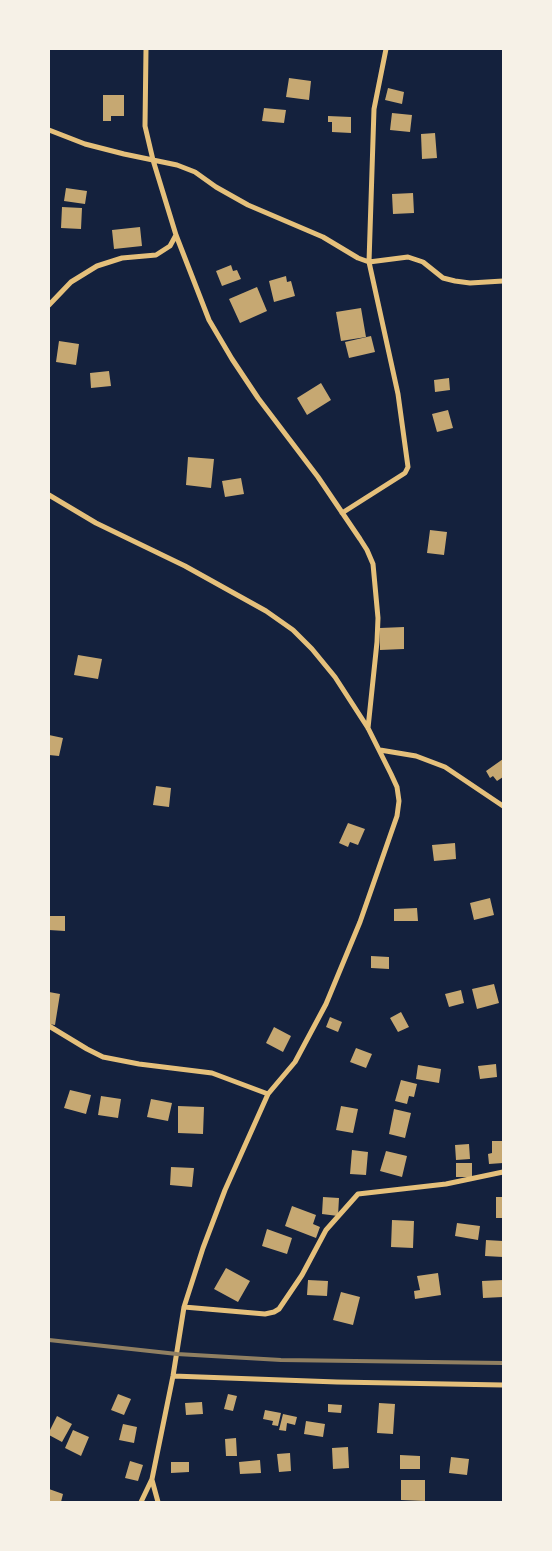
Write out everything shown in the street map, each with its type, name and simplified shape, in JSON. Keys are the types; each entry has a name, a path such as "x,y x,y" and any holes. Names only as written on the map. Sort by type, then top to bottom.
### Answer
{"street":[{"path":"146,49 145,126 153,160 176,235 209,320 232,359 367,550 373,564 378,618 368,728"},
{"path":"342,513 405,473 408,467 398,394 369,262 374,109 386,49"},
{"path":"49,130 85,144 177,165 195,172 216,187 248,205 315,234 358,258 369,262 408,257 423,262 443,278 454,281 470,283 503,282"},
{"path":"49,305 71,282 96,266 122,258 156,254 170,246 176,235"},
{"path":"49,495 96,523 185,566 266,611 292,630 312,649 335,677 368,728 396,787 399,801 396,816 360,922 326,1004 295,1062 268,1094 225,1190 203,1248 184,1307 173,1376 152,1479 140,1502"},
{"path":"380,750 416,756 445,767 503,806"},
{"path":"49,1026 103,1057 139,1064 212,1072 268,1094"},
{"path":"184,1307 265,1314 274,1312 302,1275 326,1230 358,1194 446,1184 503,1172"},
{"path":"173,1376 337,1382 503,1385"},
{"path":"152,1479 158,1502"}],"building":[{"path":"289,78 311,81 309,100 286,97"},
{"path":"388,88 404,92 402,104 385,100"},
{"path":"103,95 124,95 124,116 111,116 111,121 103,121"},
{"path":"264,108 286,110 284,123 262,121"},
{"path":"392,113 412,115 410,132 390,130"},
{"path":"328,116 351,117 351,133 332,132 332,122 328,122"},
{"path":"435,133 437,158 422,159 421,134"},
{"path":"66,188 87,191 85,204 64,201"},
{"path":"413,193 414,213 393,214 392,194"},
{"path":"62,207 82,208 81,229 61,228"},
{"path":"140,227 142,246 114,249 112,230"},
{"path":"231,265 233,271 237,270 241,279 222,286 216,271"},
{"path":"286,276 287,282 291,281 295,296 274,302 269,281"},
{"path":"257,287 267,311 240,323 229,299"},
{"path":"361,308 366,337 341,341 336,312"},
{"path":"371,336 375,352 349,358 345,342"},
{"path":"59,341 79,344 76,365 56,362"},
{"path":"109,371 111,386 91,388 90,373"},
{"path":"449,378 450,390 435,392 434,380"},
{"path":"321,383 331,400 307,415 297,398"},
{"path":"448,410 453,428 437,432 432,414"},
{"path":"188,457 214,459 211,488 186,485"},
{"path":"241,478 244,494 225,497 222,481"},
{"path":"430,530 447,532 444,555 427,553"},
{"path":"404,627 404,649 380,650 380,628"},
{"path":"78,655 102,659 98,679 74,675"},
{"path":"49,735 63,738 59,756 49,755"},
{"path":"503,759 503,777 497,781 493,776 490,778 486,771"},
{"path":"156,786 171,788 169,807 153,805"},
{"path":"348,823 365,829 358,845 350,842 348,847 339,843"},
{"path":"455,843 456,859 434,861 432,845"},
{"path":"490,898 494,915 474,920 470,903"},
{"path":"417,908 418,921 394,921 394,909"},
{"path":"49,916 65,916 65,931 49,930"},
{"path":"371,956 389,957 389,969 371,968"},
{"path":"494,984 499,1003 477,1009 472,989"},
{"path":"461,990 464,1003 449,1007 445,994"},
{"path":"49,992 60,994 55,1025 49,1024"},
{"path":"401,1012 409,1027 398,1032 390,1018"},
{"path":"330,1017 342,1022 338,1032 326,1027"},
{"path":"274,1027 291,1036 283,1052 266,1043"},
{"path":"356,1048 372,1054 366,1068 350,1062"},
{"path":"496,1064 497,1077 480,1079 478,1066"},
{"path":"418,1065 441,1069 439,1083 416,1079"},
{"path":"401,1080 417,1084 414,1097 409,1096 407,1104 395,1101"},
{"path":"70,1090 91,1095 86,1114 64,1108"},
{"path":"101,1096 121,1099 118,1118 98,1115"},
{"path":"151,1099 172,1103 168,1121 147,1117"},
{"path":"178,1106 204,1107 203,1134 178,1133"},
{"path":"341,1106 358,1109 353,1133 336,1130"},
{"path":"394,1109 411,1113 405,1138 389,1134"},
{"path":"492,1141 503,1141 503,1163 489,1164 488,1154 492,1153"},
{"path":"469,1144 470,1159 456,1160 455,1145"},
{"path":"352,1150 368,1152 366,1175 350,1174"},
{"path":"386,1151 407,1156 402,1177 380,1171"},
{"path":"456,1163 472,1163 472,1177 456,1177"},
{"path":"171,1167 194,1168 192,1187 170,1185"},
{"path":"323,1197 339,1198 338,1216 322,1214"},
{"path":"496,1197 503,1197 503,1218 496,1218"},
{"path":"292,1206 316,1215 313,1224 320,1227 316,1238 285,1226"},
{"path":"392,1220 414,1221 413,1248 391,1247"},
{"path":"457,1223 480,1226 478,1240 455,1236"},
{"path":"267,1229 292,1238 287,1254 262,1246"},
{"path":"486,1240 503,1241 503,1257 485,1256"},
{"path":"226,1268 250,1281 238,1302 214,1289"},
{"path":"438,1273 441,1295 415,1299 414,1291 420,1290 417,1276"},
{"path":"308,1280 328,1281 327,1296 307,1295"},
{"path":"503,1280 503,1297 483,1298 482,1281"},
{"path":"341,1292 360,1297 353,1325 333,1320"},
{"path":"118,1394 131,1399 124,1415 111,1410"},
{"path":"228,1394 237,1396 233,1411 224,1409"},
{"path":"202,1402 203,1414 186,1415 185,1403"},
{"path":"379,1403 395,1404 393,1434 377,1433"},
{"path":"328,1404 342,1405 341,1413 328,1412"},
{"path":"265,1410 281,1413 278,1426 272,1425 273,1421 263,1419"},
{"path":"283,1414 297,1417 295,1425 287,1423 286,1431 279,1430"},
{"path":"57,1416 72,1424 62,1442 49,1435"},
{"path":"306,1421 325,1424 323,1437 304,1434"},
{"path":"123,1424 137,1427 134,1443 119,1440"},
{"path":"73,1430 89,1437 81,1456 65,1448"},
{"path":"236,1438 237,1456 226,1456 225,1439"},
{"path":"348,1447 349,1468 333,1469 332,1448"},
{"path":"290,1453 291,1471 279,1472 277,1454"},
{"path":"400,1455 420,1456 420,1469 400,1469"},
{"path":"451,1457 469,1459 467,1475 449,1473"},
{"path":"260,1460 261,1473 240,1474 239,1462"},
{"path":"130,1461 143,1465 138,1481 125,1478"},
{"path":"171,1462 189,1462 189,1472 171,1473"},
{"path":"401,1480 425,1480 425,1501 401,1500"},
{"path":"49,1489 63,1494 61,1502 49,1502"}],"railway":[{"path":"49,1340 177,1354 281,1360 503,1363"}]}
